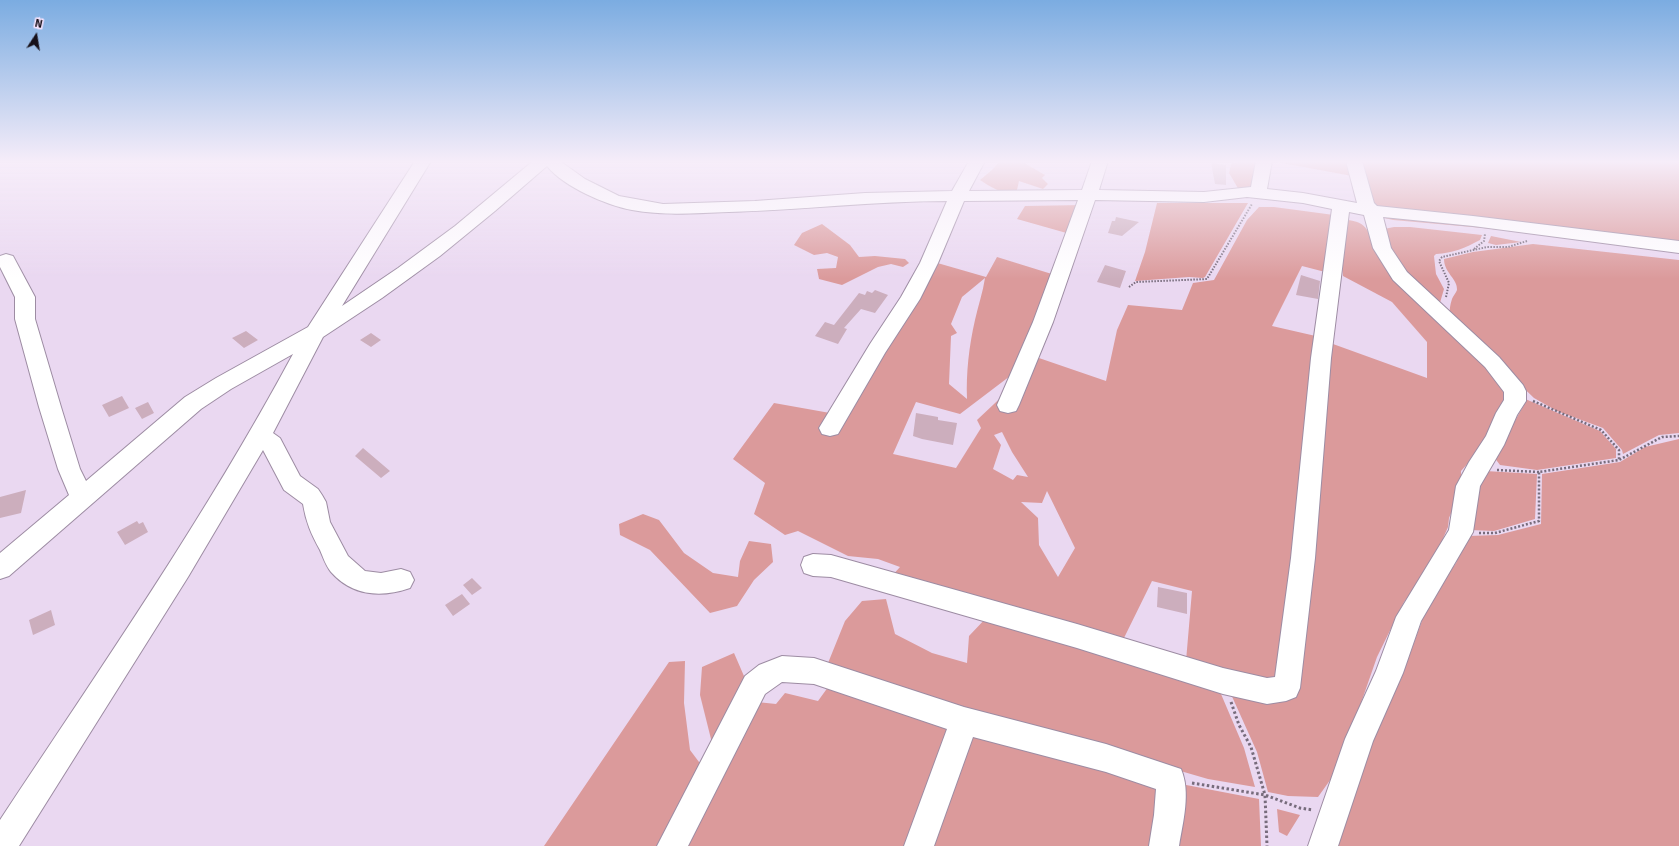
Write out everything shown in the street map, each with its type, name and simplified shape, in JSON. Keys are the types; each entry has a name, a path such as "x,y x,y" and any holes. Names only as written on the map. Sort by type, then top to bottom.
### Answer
{"street":[{"path":"1,846 179,569 260,436 315,333 398,200"},
{"path":"0,568 210,390 315,333 394,280 457,233 496,200"},
{"path":"620,200 632,205 656,208 755,206 832,200"},
{"path":"830,428 877,349 910,299 929,263 956,200"},
{"path":"1008,405 1044,322 1056,282 1087,200"},
{"path":"1316,200 1372,211 1486,223 1679,247"},
{"path":"1323,846 1359,739 1389,673 1409,617 1460,532 1468,486 1477,468 1496,439 1507,413 1516,401 1515,391 1492,362 1400,276 1382,248 1372,211 1366,205 1365,200"},
{"path":"813,565 831,566 1077,636 1223,681 1267,691 1286,688 1290,668 1303,558 1321,358 1341,205"},
{"path":"6,260 25,297 25,319 50,407 70,469 82,497"},
{"path":"260,436 272,444 290,480 310,496 314,502 318,523 339,564 354,577 370,583 381,584 401,580"},
{"path":"672,846 756,685 769,674 782,669 814,672 964,721 1106,758 1172,779 1169,815 1164,846"},
{"path":"919,846 964,721"}],"path":[{"path":"1129,287 1136,282 1207,279 1254,200"},
{"path":"1473,249 1484,241 1486,223"},
{"path":"1446,320 1446,297 1449,283 1444,275 1439,260 1442,257 1473,249 1508,247 1551,232"},
{"path":"1507,379 1533,401 1601,430 1619,450 1620,460"},
{"path":"1477,468 1539,472 1620,460 1662,437 1679,436"},
{"path":"1460,532 1495,533 1539,521 1539,472"},
{"path":"1223,681 1239,725 1251,747 1265,795 1268,846"},
{"path":"1172,779 1265,795 1300,808 1334,813"}],"shaded area":[{"path":"1370,200 1679,200 1679,252 1483,228 1393,220 1380,217 1372,208"},
{"path":"1157,203 1248,203 1205,277 1135,281 1145,252"},
{"path":"1083,205 1070,234 1017,219 1025,206"},
{"path":"1259,207 1274,207 1334,215 1329,273 1302,266 1272,326 1320,337 1308,442 1275,680 1186,661 1192,591 1152,581 1122,642 889,579 900,567 878,559 848,556 798,531 785,535 754,514 765,483 733,459 774,403 830,413 934,262 986,277 997,257 1055,275 1018,370 960,414 916,402 893,454 956,468 981,428 977,420 1011,388 1036,357 1106,381 1117,330 1128,305 1182,310 1193,283 1214,280 1247,220","holes":["985,278 971,340 967,379 967,399 949,384 951,336 957,333 951,324 962,297","1002,432 1012,452 1028,477 1017,475 1013,480 993,469 1001,445 994,435","1047,491 1075,548 1058,577 1039,545 1038,518 1021,502 1042,503"]},
{"path":"1346,220 1359,223 1367,229 1376,251 1482,360 1503,386 1507,401 1486,443 1461,471 1461,483 1457,499 1449,518 1448,527 1431,566 1404,602 1377,657 1338,769 1318,797 1288,796 1268,792 1257,752 1230,692 1282,700 1333,344 1427,378 1427,342 1392,302 1343,276 1341,255"},
{"path":"822,224 850,245 859,257 875,256 905,259 909,263 903,267 891,264 878,267 842,285 819,279 817,269 836,268 838,257 827,253 814,255 794,245 802,233"},
{"path":"1394,227 1410,227 1482,235 1480,240 1459,250 1436,254 1434,256 1436,274 1444,289 1439,306 1397,265 1391,247 1384,236 1384,229"},
{"path":"1491,236 1521,242 1496,245 1488,243"},
{"path":"1533,244 1679,260 1679,433 1659,435 1623,454 1622,450 1603,428 1557,411 1534,398 1450,317 1452,298 1457,290 1457,286 1446,268 1444,259 1473,252"},
{"path":"1523,398 1600,431 1616,449 1616,458 1537,470 1500,465 1494,457 1524,405"},
{"path":"1679,439 1679,846 1336,846 1374,733 1401,679 1429,601 1456,563 1468,536 1498,535 1541,524 1542,474 1620,462 1645,447"},
{"path":"1485,471 1537,474 1535,519 1494,531 1470,530 1472,509"},
{"path":"643,514 659,520 684,553 713,573 738,577 740,561 749,541 771,544 773,562 754,580 737,606 710,613 650,550 620,535 619,524"},
{"path":"886,599 895,634 932,653 967,663 969,636 987,617 1218,687 1244,748 1255,787 1208,779 826,668 845,621 862,601"},
{"path":"734,653 747,683 712,743 700,695 702,667"},
{"path":"685,661 684,703 690,750 702,766 658,846 544,846 669,662"},
{"path":"831,683 955,724 908,846 685,846 757,702 776,704 785,693 818,701"},
{"path":"968,732 1163,782 1150,846 933,846"},
{"path":"1181,784 1259,799 1261,846 1171,846"},
{"path":"1277,809 1300,815 1287,836 1279,832"}],"building":[{"path":"1116,217 1139,222 1122,236 1108,233 1112,221 1115,221"},
{"path":"1105,265 1126,271 1120,288 1097,282"},
{"path":"1301,275 1320,281 1318,299 1296,295"},
{"path":"875,290 888,295 875,313 861,309 844,328 847,329 838,344 815,336 825,322 834,325 859,293 865,295 867,291 872,293"},
{"path":"246,331 258,340 244,348 232,338"},
{"path":"371,333 381,340 371,347 360,340"},
{"path":"122,396 129,408 109,417 102,405"},
{"path":"148,402 154,413 142,419 135,408"},
{"path":"916,413 938,417 938,420 957,423 953,445 913,436"},
{"path":"363,448 390,471 381,478 355,456"},
{"path":"26,490 21,513 0,518 0,497"},
{"path":"137,521 139,524 143,522 148,532 125,545 117,532"},
{"path":"472,578 482,588 472,595 463,585"},
{"path":"1158,587 1187,593 1187,614 1157,607"},
{"path":"462,594 470,604 453,616 445,605"},
{"path":"51,610 55,625 33,635 29,620"}]}
